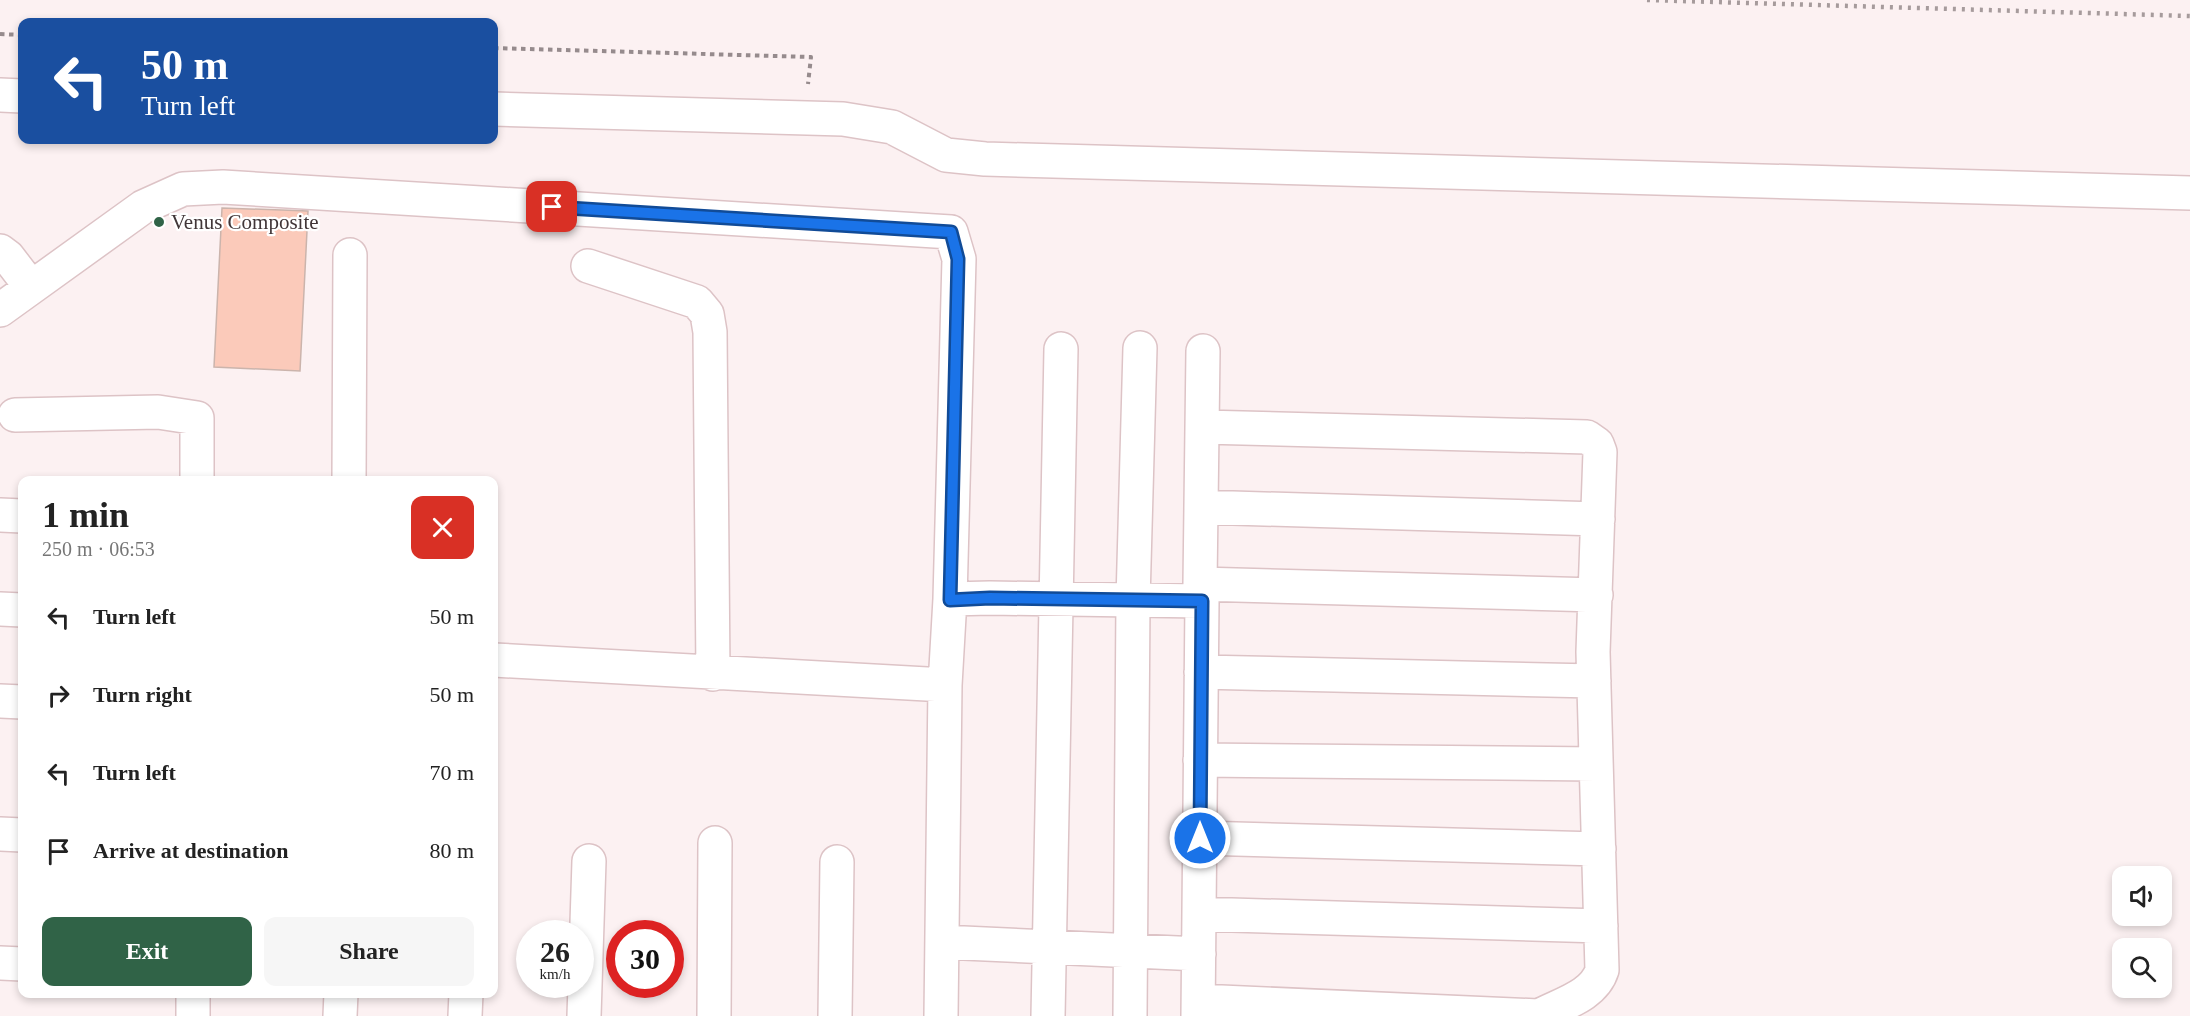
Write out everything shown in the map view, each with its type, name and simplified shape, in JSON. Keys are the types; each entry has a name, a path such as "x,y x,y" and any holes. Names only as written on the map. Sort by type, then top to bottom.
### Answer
{"street":[{"path":"0,95 18,96"},
{"path":"498,110 843,119 892,127 946,155 985,159 2190,194"},
{"path":"0,310 143,207 183,189 223,188 951,232 958,259 950,600 945,685 941,1016"},
{"path":"0,251 8,257 31,287"},
{"path":"349,476 350,255"},
{"path":"588,266 697,302 707,314 710,332 713,674"},
{"path":"1130,1016 1133,600 1140,348"},
{"path":"1048,1016 1061,349"},
{"path":"1203,351 1198,1008 1538,1016 1584,993 1599,981 1602,970 1594,681 1600,452 1597,444 1587,438 1203,427"},
{"path":"15,416 158,412 197,418 197,476"},
{"path":"1202,507 1598,519"},
{"path":"0,515 18,516"},
{"path":"950,600 990,598 1133,600 1201,593 1596,595"},
{"path":"0,609 18,610"},
{"path":"498,660 713,674 945,685"},
{"path":"1201,672 1594,681"},
{"path":"0,701 18,702"},
{"path":"1200,760 1596,764"},
{"path":"0,834 18,835"},
{"path":"1200,838 1599,849"},
{"path":"714,1016 716,843"},
{"path":"584,1016 589,861"},
{"path":"835,1016 837,862"},
{"path":"1199,914 1601,926"},
{"path":"942,942 1199,954"},
{"path":"0,963 18,964"},
{"path":"193,1016 194,998"},
{"path":"340,1016 341,998"},
{"path":"465,1016 466,998"}],"path":[{"path":"0,34 18,35"},
{"path":"498,48 811,57 807,79 812,119"}],"building":[{"path":"222,208 308,211 300,371 214,367"}],"railway":[{"path":"1647,0 2190,16"}],"place":[{"name":"Venus Composite","path":"159,222"}],"route":[{"path":"552,207 951,232 958,259 950,600 990,598 1202,601 1200,838"}]}
